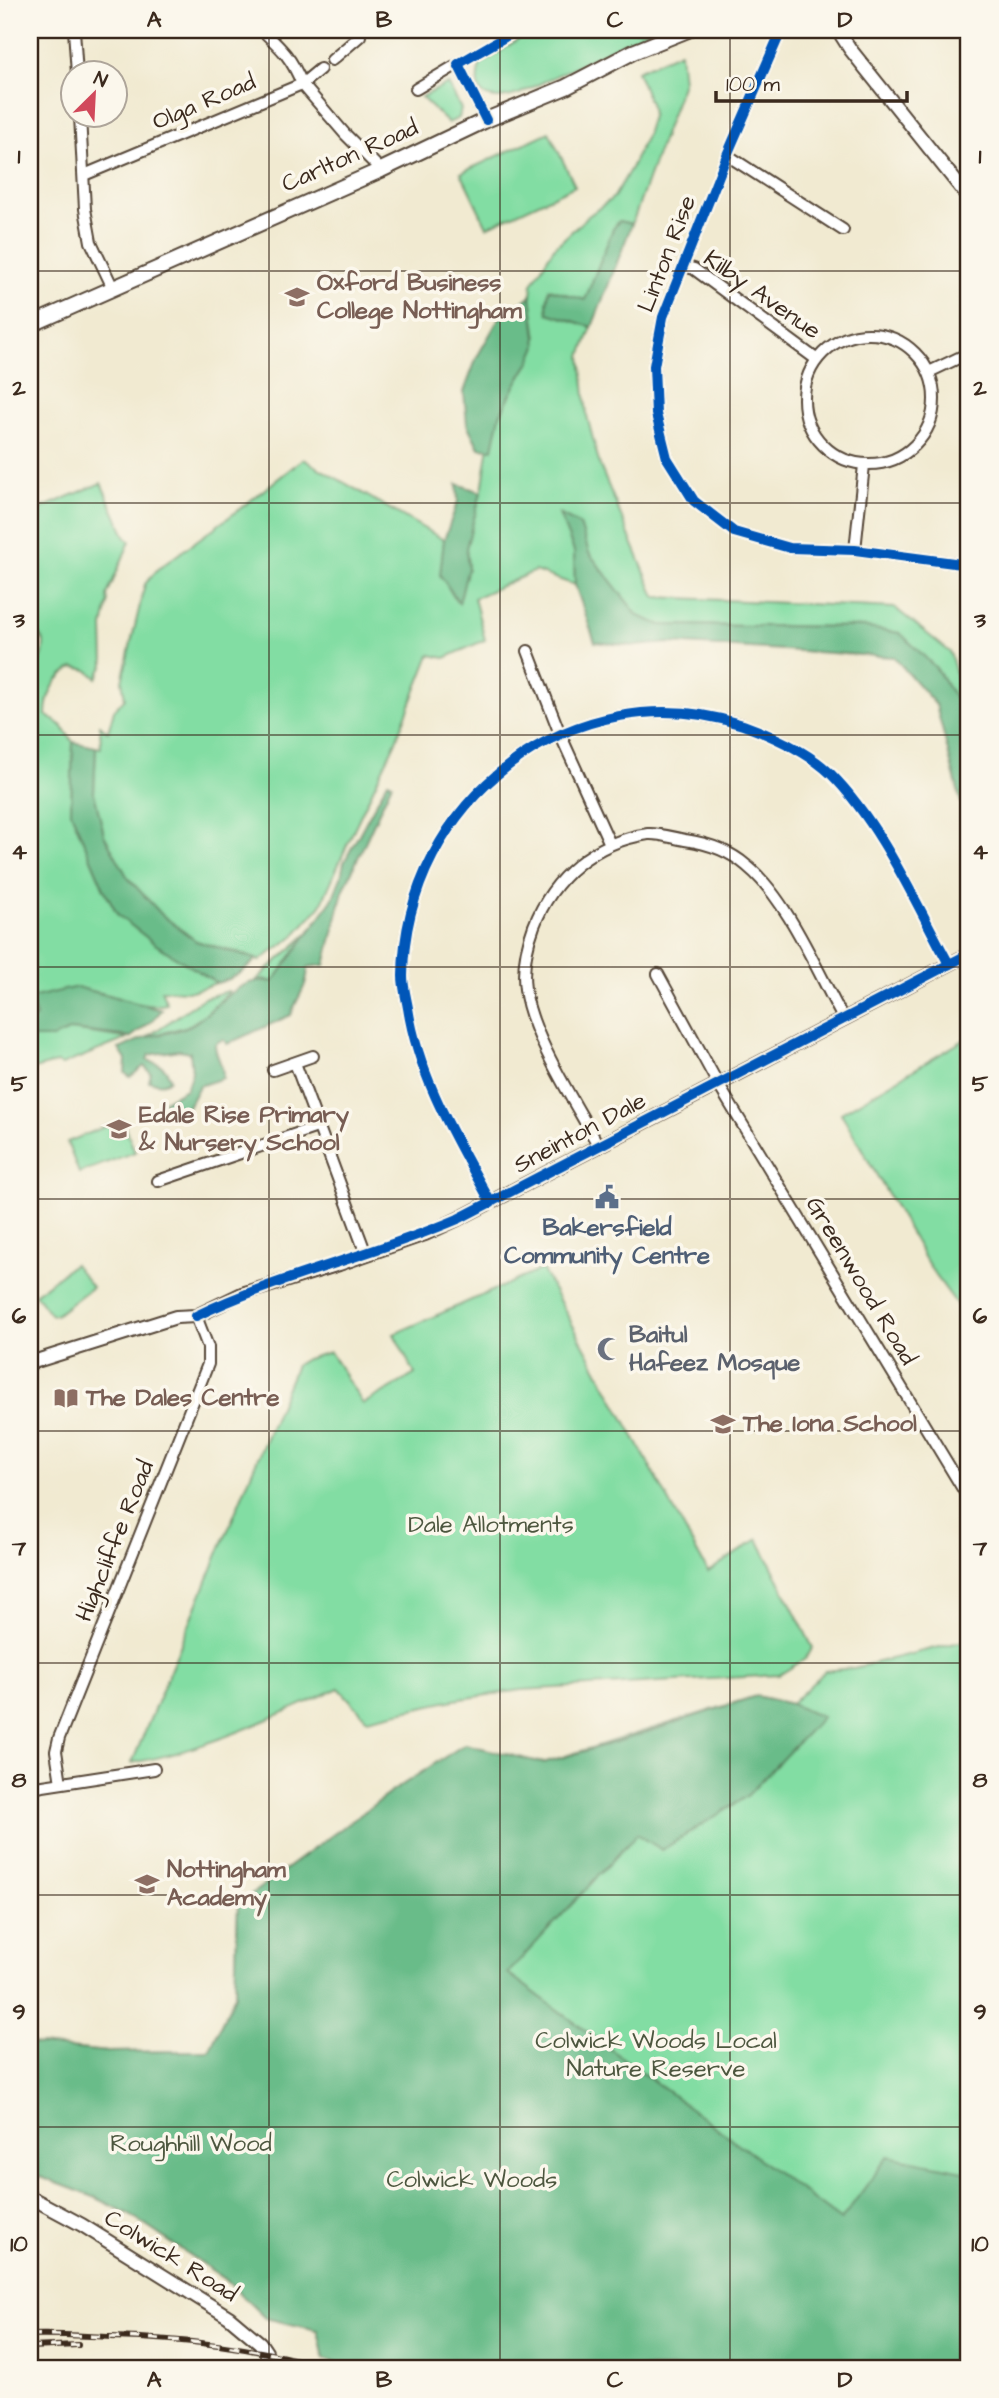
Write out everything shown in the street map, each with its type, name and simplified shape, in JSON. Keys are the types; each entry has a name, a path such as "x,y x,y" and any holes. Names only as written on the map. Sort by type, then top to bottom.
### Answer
{"main road":[{"name":"Carlton Road","path":"30,325 381,170 486,120 566,87 633,52 688,30"}],"street":[{"path":"74,30 76,60"},
{"path":"262,30 284,50 294,63 302,83 336,124 381,170"},
{"path":"416,89 517,30"},
{"name":"Linton Rise","path":"779,30 663,317 654,366 656,414 667,458 694,501 734,532 790,548 855,551 969,565"},
{"path":"828,30 841,35 969,198"},
{"path":"332,60 360,36"},
{"path":"458,64 486,120"},
{"name":"Olga Road","path":"84,175 302,83 320,69"},
{"path":"81,130 85,209 91,242 113,288"},
{"path":"727,155 843,230"},
{"name":"Kilby Avenue","path":"683,266 694,269 816,359"},
{"path":"859,334 892,338 908,346 920,357 929,372 935,405 931,422 912,449 897,458 881,464 864,465 847,461 831,453 818,441 809,426 803,392 808,375 816,359 828,347 843,339 859,334"},
{"path":"929,372 969,353"},
{"path":"855,551 864,465"},
{"path":"528,651 610,844"},
{"path":"491,1203 431,1091 412,1035 403,978 409,914 436,848 467,801 508,764 561,734 610,717 668,712 722,718 767,734 802,752 830,773 871,823 949,964"},
{"path":"599,1147 539,1035 525,989 525,978 528,947 541,908 558,882 584,860 610,844 650,834 707,843 747,865 778,900 843,1018"},
{"name":"Sneinton Dale","path":"30,1363 166,1320 196,1315 242,1294 425,1234 491,1203 969,954"},
{"name":"Greenwood Road","path":"658,974 718,1084 969,1499"},
{"path":"273,1070 313,1056"},
{"path":"295,1063 366,1254"},
{"path":"158,1181 172,1171 317,1127"},
{"name":"Highcliffe Road","path":"61,1783 56,1751 59,1738 208,1364 208,1347 196,1315"},
{"path":"30,1788 155,1769"},
{"name":"Colwick Road","path":"30,2197 82,2225 236,2322 260,2343 272,2368"}],"green space":[{"path":"532,30 650,30 519,94 500,98 486,96 478,85 480,65"},
{"path":"680,52 683,82 632,224 619,221 613,229 585,300 550,289 547,304 548,313 592,327 581,356 587,416 600,466 655,597 895,608 950,652 969,721 936,668 860,627 661,625 638,616 589,553 580,525 560,515 574,551 575,585 535,571 474,598 485,640 445,658 430,655 395,743 321,905 293,937 259,961 196,941 162,915 128,878 104,835 94,793 96,747 101,748 100,725 108,732 114,710 125,698 122,681 145,584 158,569 303,459 444,540 441,575 456,601 468,568 466,548 483,485 491,432 530,362 537,338 531,296 532,284 553,249 587,217 614,197 631,168 652,116 651,106 637,71"},
{"path":"448,84 461,109 459,118 448,123 421,97"},
{"path":"549,132 575,186 487,227 461,173"},
{"path":"619,221 632,224 592,327 548,313 549,289 585,300 613,229"},
{"path":"531,296 537,346 500,415 493,449 479,448 467,424 464,392 477,357 500,317"},
{"path":"101,483 126,538 130,541 107,595 103,627 104,665 97,678 87,670 74,667 62,675 50,693 46,715 62,726 73,742 71,812 118,915 155,944 217,983 192,991 161,990 167,1004 157,1005 85,991 30,998 30,672 35,671 43,655 44,642 30,622 30,513"},
{"path":"457,484 481,492 466,548 468,568 459,603 440,575 444,540 458,501"},
{"path":"559,514 580,525 589,553 638,616 661,625 861,627 900,633 936,668 969,721 969,797 961,802 936,705 894,657 669,643 635,646 595,642 575,585 574,551"},
{"path":"73,742 96,747 94,793 104,835 128,878 162,915 196,941 256,959 243,971 217,983 155,944 118,915 71,812"},
{"path":"388,781 392,783 343,891 325,965 308,967 304,987 291,1015 227,1044 223,1039 215,1044 223,1078 199,1086 186,1110 166,1105 164,1101 186,1089 192,1072 190,1052 179,1050 149,1055 147,1060 159,1064 167,1071 170,1079 165,1083 149,1081 151,1073 144,1066 130,1077 125,1073 126,1060 119,1049 142,1039 191,1025 229,994 249,983 273,982 332,900 344,862"},
{"path":"308,933 273,982 264,979 255,982 268,969"},
{"path":"77,987 162,1010 131,1037 71,1030 53,1038 32,1038 30,1021 36,1017 30,998"},
{"path":"229,992 205,1015 188,1026 147,1037 204,998"},
{"path":"30,998 36,1017 30,1021"},
{"path":"71,1030 131,1037 62,1065 56,1063 30,1070 30,1036 53,1038"},
{"path":"969,1037 969,1321 931,1269 841,1113"},
{"path":"122,1120 135,1152 79,1173 67,1142"},
{"path":"74,1264 92,1287 56,1315 51,1315 35,1294"},
{"name":"Dale Allotments","path":"542,1269 708,1572 758,1539 813,1648 805,1659 779,1675 521,1690 454,1700 367,1719 339,1688 212,1741 132,1763 296,1365 330,1352 363,1404 415,1374 394,1334"},
{"name":"Colwick Woods Local Nature Reserve","path":"964,1641 969,1650 969,2368 355,2368 324,2359 318,2330 265,2318 225,2279 127,2213 97,2198 30,2173 30,2044 107,2052 209,2051 235,1995 238,1904 390,1793 465,1744 543,1763 756,1696 791,1704 825,1671 854,1668"},
{"name":"Colwick Woods","path":"756,1696 791,1704 822,1717 747,1796 662,1850 637,1834 508,1973 841,2220 888,2156 969,2172 969,2368 355,2368 324,2359 318,2330 265,2318 225,2279 127,2213 97,2198 30,2173 30,2044 107,2052 209,2051 235,1995 238,1904 390,1793 465,1744 543,1763 620,1741"}],"railway":[{"path":"30,2335 194,2342 247,2349 329,2368"},
{"path":"30,2347 78,2345"}],"cycle path":[{"path":"486,120 458,64 517,30"},
{"path":"779,30 663,317 654,366 656,414 667,458 694,501 734,532 790,548 855,550 969,565"},
{"path":"491,1203 441,1108 413,1034 403,976 411,913 433,856 466,805 510,764 561,734 619,716 680,713 743,725 801,751 831,774 866,816 896,864 949,964"},
{"path":"196,1316 260,1289 458,1219 969,954"}],"place":[{"name":"Oxford Business College Nottingham","path":"297,297"},
{"name":"Edale Rise Primary & Nursery School","path":"119,1129"},
{"name":"Bakersfield Community Centre","path":"607,1197"},
{"name":"Baitul Hafeez Mosque","path":"609,1349"},
{"name":"The Dales Centre","path":"66,1398"},
{"name":"The Iona School","path":"723,1424"},
{"name":"Nottingham Academy","path":"147,1884"}],"park label":[{"name":"Roughhill Wood","path":"191,2144"}]}
